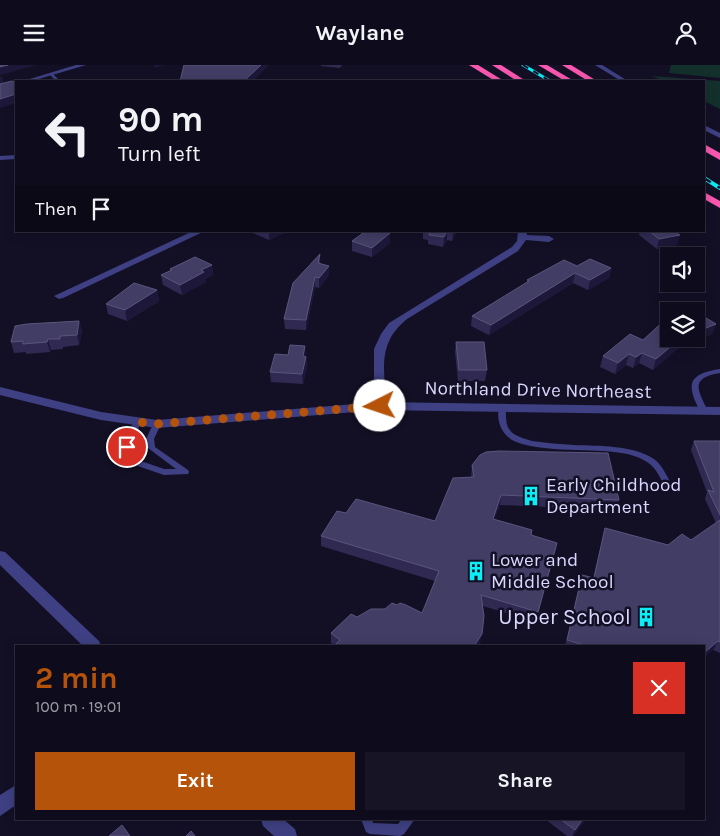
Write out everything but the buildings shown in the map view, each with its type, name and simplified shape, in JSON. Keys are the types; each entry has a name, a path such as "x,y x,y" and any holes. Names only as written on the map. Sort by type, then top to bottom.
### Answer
{"highway":[{"path":"473,65 498,80"},
{"path":"496,65 520,80"},
{"path":"542,65 568,80"},
{"path":"566,65 591,80"},
{"path":"705,148 720,157"},
{"path":"705,160 720,168"},
{"path":"705,196 720,205"}],"street":[{"path":"30,80 83,65"},
{"path":"598,65 623,80"},
{"path":"705,128 720,136"},
{"path":"0,158 15,157"},
{"path":"60,295 199,232"},
{"path":"380,406 379,349 386,334 393,325 403,317 515,249 521,243 523,234 549,239"},
{"name":"Northland Drive Northeast","path":"0,391 66,408 157,424 380,406 720,411"},
{"path":"0,556 92,645"},
{"path":"0,807 15,795"},
{"path":"271,820 288,836"}],"lane":[{"path":"51,74 57,80"},
{"path":"704,411 694,390 694,384 702,376 720,371"},
{"path":"502,409 502,423 506,431 514,438 530,443 551,446 630,451 648,459 659,469 669,488"},
{"path":"137,422 127,447 135,462 164,473 185,472 152,448 150,439 157,424"},
{"path":"366,820 370,828 400,830 408,820"}],"green space":[{"path":"671,65 720,65 720,78 669,73"},
{"path":"652,76 720,81 720,109 705,102 705,80 661,80"}],"railway":[{"path":"523,65 548,80"},
{"path":"705,179 720,188"}],"place":[{"name":"Early Childhood Department","path":"531,496"},
{"name":"Lower and Middle School","path":"476,571"},
{"name":"Upper School","path":"646,617"}],"route":[{"path":"127,447 137,422 157,424 380,406"}]}
